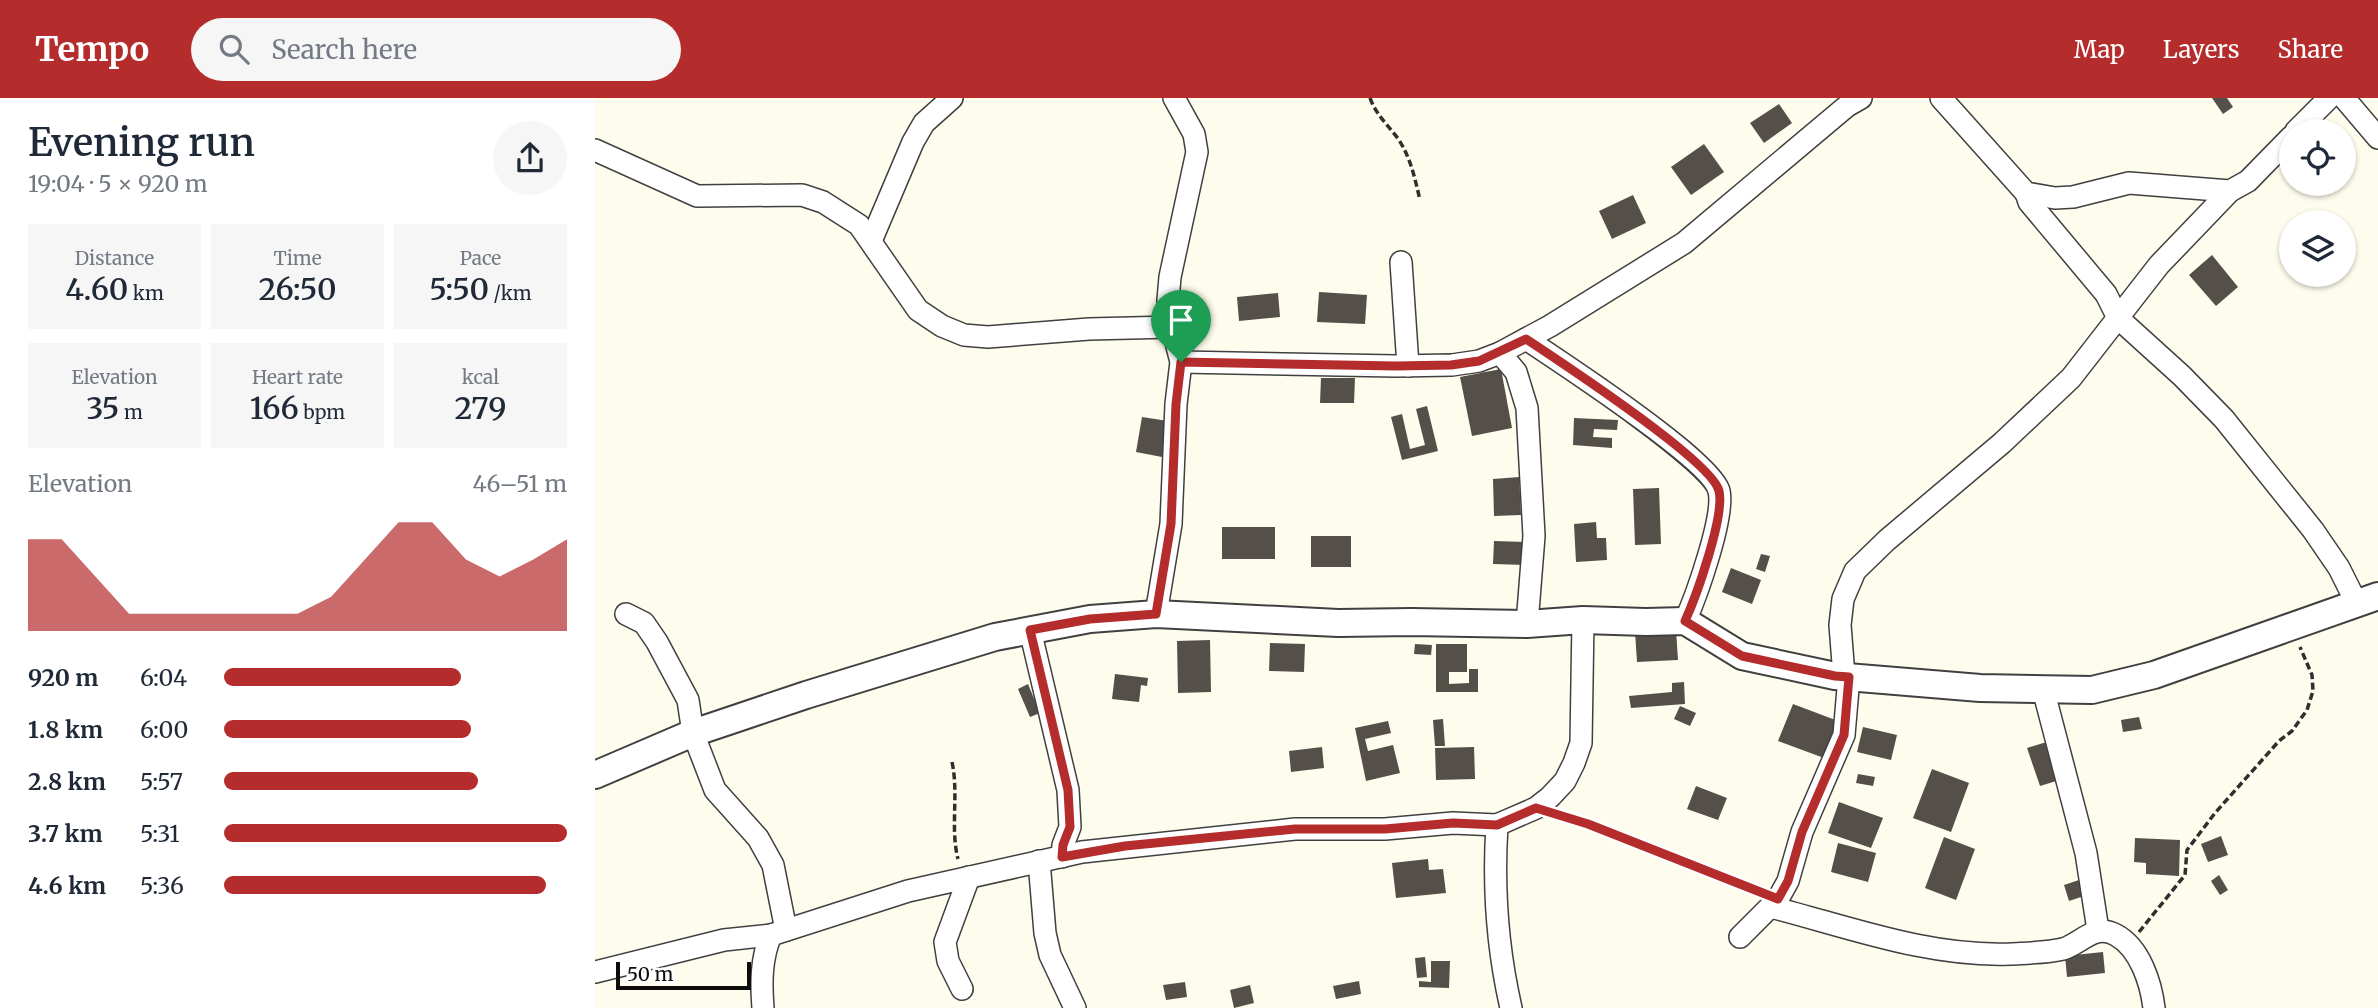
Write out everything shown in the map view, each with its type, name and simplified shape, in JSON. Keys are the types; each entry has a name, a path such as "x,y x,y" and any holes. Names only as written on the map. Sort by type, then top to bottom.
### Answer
{"street":[{"path":"871,241 913,142 924,123 952,98"},
{"path":"1156,614 1171,524 1176,404 1181,362 1168,300 1170,276 1197,152 1194,134 1174,98"},
{"path":"1181,362 1408,366 1465,363 1500,353 1683,243 1847,106 1861,98"},
{"path":"595,775 693,733 806,695 995,637 1090,619 1156,614 1338,623 1685,621 1742,656 1835,676 1980,688 2092,690 2154,675 2367,599 2339,568 2313,530 2224,419 2119,318 2106,293 2029,202 2026,193 1941,98"},
{"path":"2309,119 2329,98"},
{"path":"2344,98 2378,138"},
{"path":"1740,937 1774,903 1788,881 1802,832 1844,735 1846,676 1840,625 1843,599 1855,571 1887,540 2035,414 2071,378 2159,265 2230,191 2248,181 2279,149"},
{"path":"595,150 697,196 801,195 823,202 859,225 918,310 942,326 964,335 988,337 1089,329 1172,327"},
{"path":"2026,193 2055,198 2073,197 2129,183 2230,191"},
{"path":"1401,262 1408,366"},
{"path":"1526,339 1656,429 1710,477 1719,491 1712,544 1685,621"},
{"path":"1500,353 1516,372 1527,408 1534,536 1527,624"},
{"path":"626,614 639,619 649,628 673,668 688,700 693,733 715,790 758,838 773,865 778,933 765,949 762,966 763,1008"},
{"path":"595,972 724,940 778,933 908,891 1038,861 1125,846 1295,829 1385,829 1453,823 1497,825 1536,808 1565,781 1581,743 1583,620"},
{"path":"1030,630 1068,790 1070,827 1063,845 1062,857"},
{"path":"2043,689 2086,853 2098,930"},
{"path":"1497,825 1494,867 1496,914 1511,1008"},
{"path":"1038,861 1045,933 1050,955 1075,1008"},
{"path":"962,989 948,961 945,942 966,878"},
{"path":"1774,903 1925,948 1967,954 2024,953 2065,948 2098,930 2115,934 2128,944 2143,964 2154,1008"}],"path":[{"path":"1370,98 1373,107 1405,149 1413,169 1419,200"},
{"path":"2128,944 2185,875 2187,850 2215,813 2266,755 2300,722 2307,710 2313,691 2312,675 2292,625"},
{"path":"952,762 955,790 954,844 966,878"},
{"path":"1536,808 1588,824 1774,903"}],"building":[{"path":"2212,98 2227,98 2233,107 2223,114"},
{"path":"1779,104 1792,123 1764,143 1750,123"},
{"path":"1704,144 1724,172 1691,195 1671,167"},
{"path":"1633,195 1646,223 1612,239 1599,211"},
{"path":"2212,255 2238,287 2216,306 2189,275"},
{"path":"1319,292 1367,295 1365,324 1317,322"},
{"path":"1278,293 1280,317 1239,321 1237,297"},
{"path":"1501,369 1512,428 1472,436 1460,377"},
{"path":"1321,378 1355,378 1354,403 1320,403"},
{"path":"1427,406 1438,451 1402,460 1391,417 1402,414 1410,449 1425,445 1416,409"},
{"path":"1142,417 1168,421 1162,457 1136,452"},
{"path":"1574,418 1618,420 1617,430 1594,429 1593,437 1612,438 1612,448 1573,445"},
{"path":"1519,477 1521,515 1494,516 1493,479"},
{"path":"1659,488 1661,544 1635,545 1633,489"},
{"path":"1596,522 1597,538 1606,538 1607,560 1576,562 1574,524"},
{"path":"1222,527 1275,527 1275,559 1222,559"},
{"path":"1311,536 1351,536 1351,567 1311,567"},
{"path":"1494,541 1527,542 1526,565 1493,564"},
{"path":"1761,554 1770,556 1765,572 1756,569"},
{"path":"1731,568 1761,580 1752,604 1722,592"},
{"path":"1676,630 1678,660 1637,662 1635,632"},
{"path":"1210,640 1211,692 1178,693 1177,641"},
{"path":"1270,643 1305,644 1304,672 1269,671"},
{"path":"1415,644 1432,645 1431,655 1414,654"},
{"path":"1436,644 1467,644 1467,672 1449,672 1449,684 1469,683 1469,669 1478,669 1478,692 1436,692"},
{"path":"1115,674 1148,678 1147,686 1141,685 1139,702 1112,699"},
{"path":"1684,682 1685,704 1631,708 1629,696 1672,692 1672,683"},
{"path":"1028,684 1040,713 1030,717 1018,689"},
{"path":"1793,704 1838,721 1824,758 1778,741"},
{"path":"1680,706 1696,713 1690,726 1674,719"},
{"path":"2139,717 2142,729 2123,732 2121,720"},
{"path":"1443,719 1445,746 1435,746 1433,720"},
{"path":"1388,721 1391,733 1365,739 1368,751 1393,745 1400,773 1366,781 1355,728"},
{"path":"1863,727 1897,735 1891,760 1857,752"},
{"path":"2053,740 2066,778 2040,786 2027,748"},
{"path":"1322,747 1324,768 1291,772 1289,751"},
{"path":"1474,747 1475,779 1436,780 1435,748"},
{"path":"1932,769 1969,783 1951,832 1913,818"},
{"path":"1858,774 1875,777 1873,786 1856,783"},
{"path":"1696,786 1727,798 1718,820 1687,809"},
{"path":"1839,802 1883,818 1871,848 1828,833"},
{"path":"2221,836 2228,855 2208,862 2201,844"},
{"path":"1944,837 1975,849 1956,900 1925,888"},
{"path":"2135,838 2180,840 2179,876 2146,874 2146,863 2134,862"},
{"path":"1838,843 1876,853 1868,882 1831,872"},
{"path":"1428,859 1429,870 1443,869 1446,893 1396,898 1392,863"},
{"path":"2219,875 2228,890 2220,895 2211,881"},
{"path":"2082,879 2087,895 2069,901 2064,885"},
{"path":"2103,952 2105,973 2067,977 2065,956"},
{"path":"1425,957 1427,977 1417,978 1415,958"},
{"path":"1431,961 1450,961 1449,988 1419,987 1419,981 1431,982"},
{"path":"1359,981 1361,994 1336,999 1333,986"},
{"path":"1185,982 1187,997 1166,1000 1163,985"},
{"path":"1250,985 1254,1003 1234,1008 1230,990"}],"route":[{"path":"1526,339 1656,429 1710,477 1719,491 1718,510 1712,544 1685,621 1742,656 1849,677 1844,735 1802,832 1788,881 1778,899 1588,824 1536,808 1497,825 1453,823 1385,829 1295,829 1125,846 1062,857 1063,845 1070,827 1068,790 1030,630 1090,619 1156,614 1171,524 1176,404 1181,362 1451,365 1479,361 1526,339"}]}
